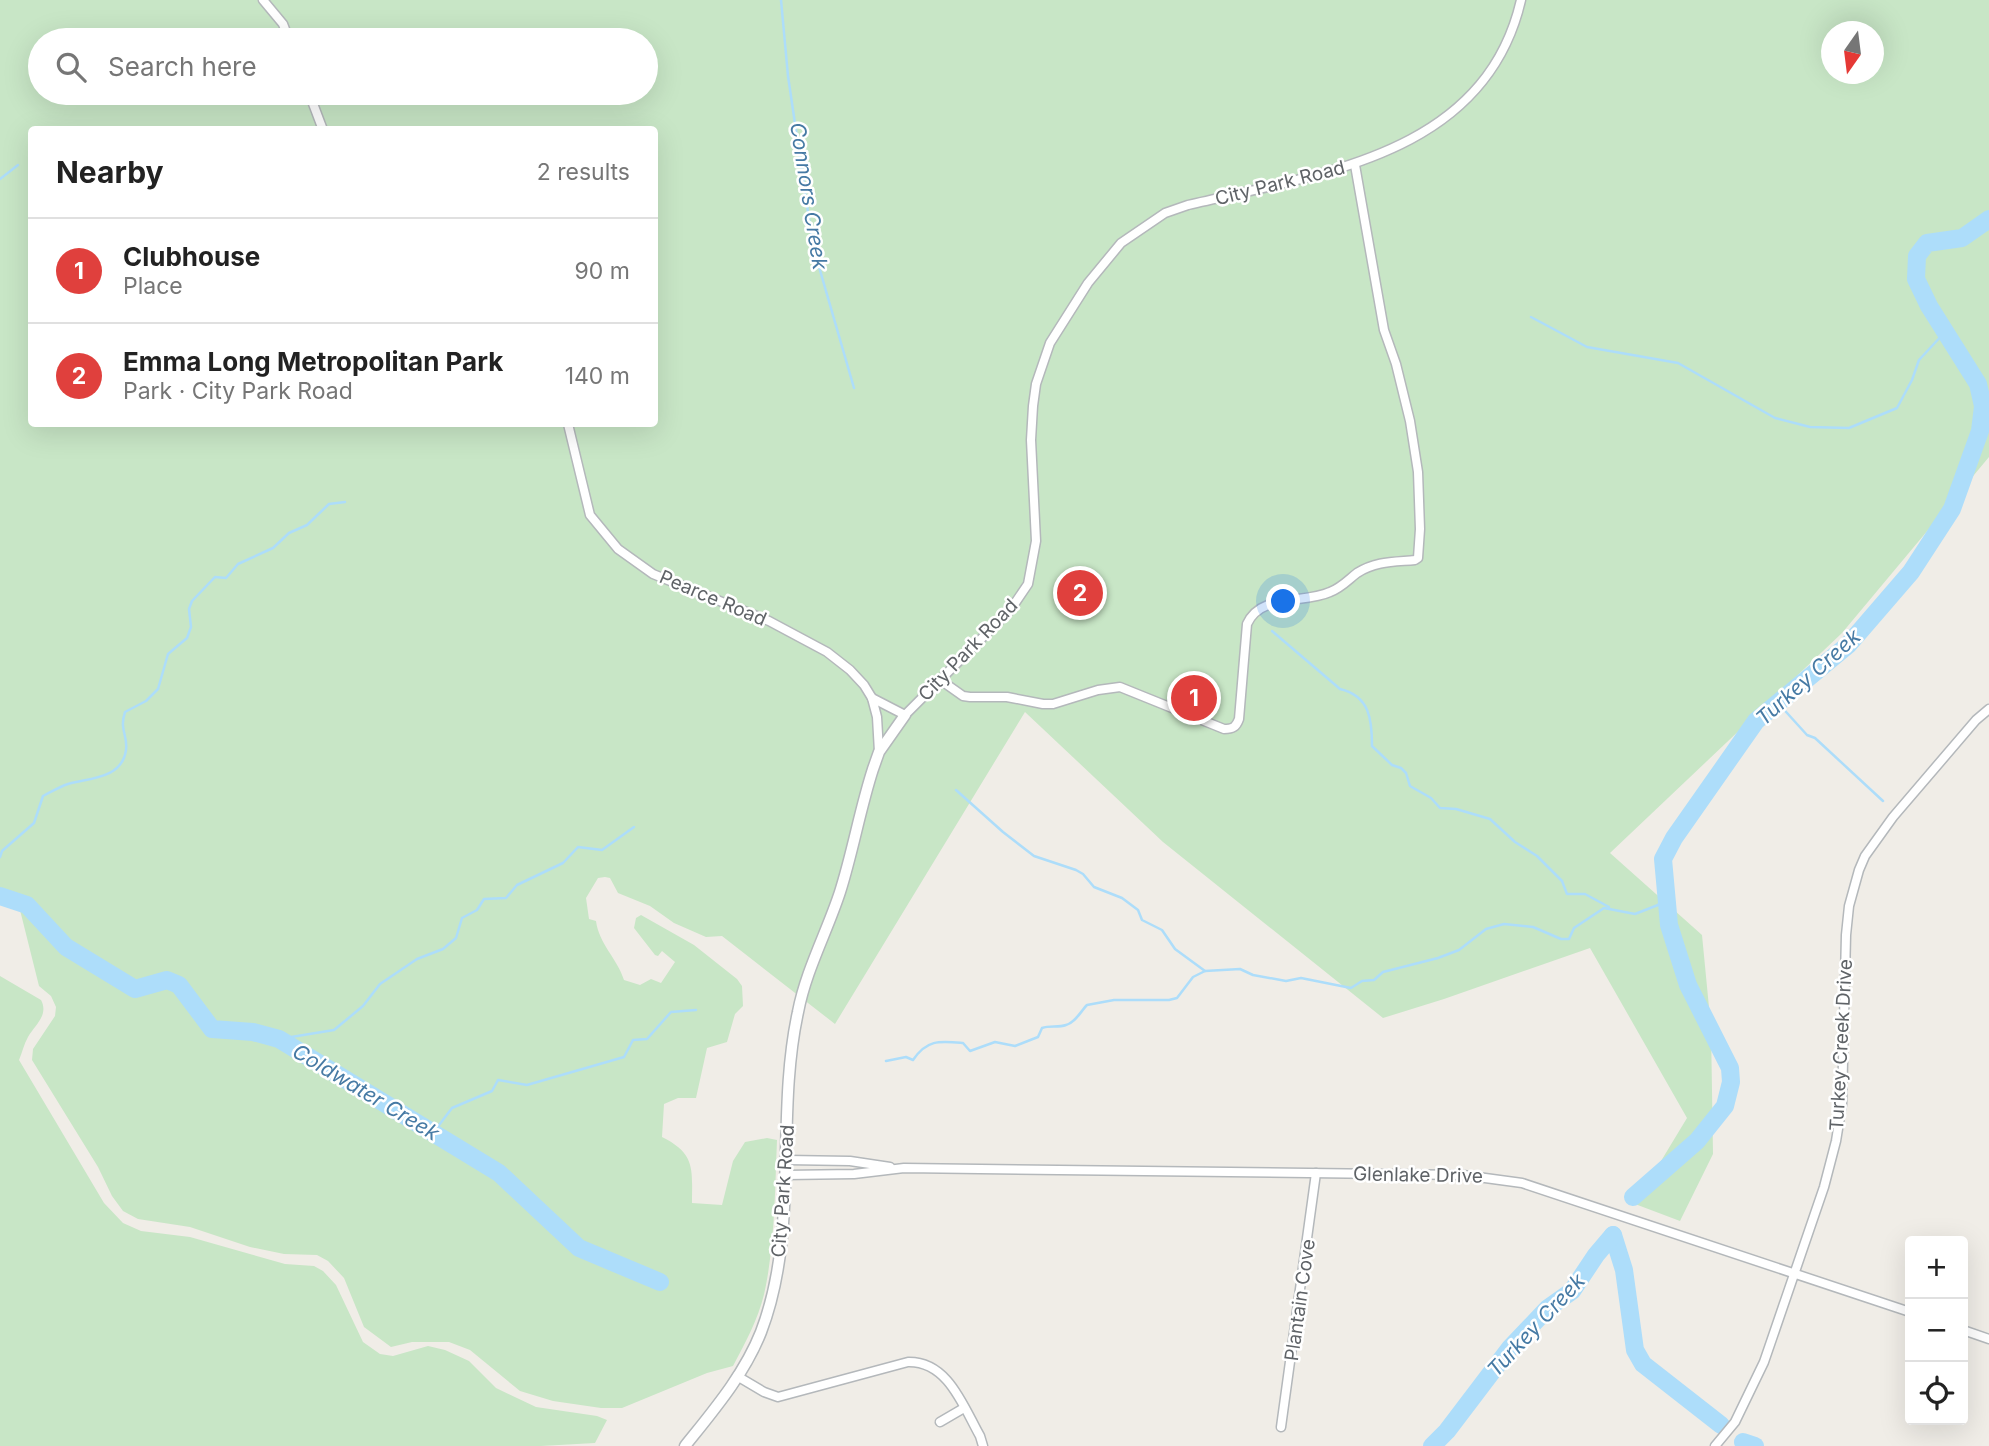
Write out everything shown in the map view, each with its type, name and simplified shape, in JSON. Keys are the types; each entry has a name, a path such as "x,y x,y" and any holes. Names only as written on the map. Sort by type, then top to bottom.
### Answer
{"street":[{"path":"263,0 285,28"},
{"name":"City Park Road","path":"685,1446 737,1376 760,1334 773,1292 786,1175 791,1063 798,1010 840,891 865,793 880,752 905,715 1011,609 1028,584 1036,541 1031,440 1036,384 1050,343 1073,306 1121,243 1165,213 1355,164 1416,137 1454,112 1494,67 1513,28 1521,0"},
{"path":"314,105 321,126"},
{"path":"939,679 963,696 1007,697 1043,704 1053,704 1120,687 1181,713 1224,729 1231,729 1239,719 1247,624 1255,611 1270,604 1328,593 1371,566 1418,558 1418,472 1410,421 1396,364 1384,330 1355,164"},
{"name":"Pearce Road","path":"569,427 590,515 618,549 653,574 769,621 827,652 850,670 872,698 880,752"},
{"path":"872,698 905,715"},
{"name":"Turkey Creek Drive","path":"1715,1446 1735,1422 1764,1362 1824,1187 1836,1141 1842,1104 1846,935 1849,906 1859,870 1865,856 1893,817 1976,720 1989,709"},
{"name":"Glenlake Drive","path":"787,1160 850,1161 904,1168 1463,1175 1522,1183 1905,1310"},
{"name":"Glenlake Drive","path":"786,1175 853,1174 904,1168"},
{"name":"Plantain Cove","path":"1281,1427 1316,1173"},
{"path":"1968,1332 1989,1339"},
{"path":"737,1376 778,1397 908,1362 921,1362 933,1367 948,1380 983,1446"},
{"path":"940,1422 964,1408"}],"green space":[{"path":"0,0 1989,0 1989,457 1842,633 1610,853 1702,935 1711,1028 1713,1154 1680,1221 1635,1204 1687,1118 1590,948 1383,1018 1163,842 1025,712 835,1024 722,936 706,937 674,923 650,906 618,893 610,878 598,878 586,898 589,919 596,921 601,937 624,980 640,985 651,979 661,983 675,962 662,951 658,956 655,955 634,928 636,918 641,915 694,945 742,986 743,1006 735,1014 727,1042 707,1048 696,1098 678,1098 664,1104 662,1137 681,1150 690,1164 692,1203 722,1205 733,1161 745,1142 767,1138 777,1140 773,1231 766,1285 761,1306 733,1366 707,1373 622,1408 601,1408 553,1401 520,1391 470,1350 449,1342 412,1342 391,1347 364,1327 344,1278 328,1261 317,1255 284,1254 250,1247 190,1227 138,1219 123,1211 32,1060 33,1049 55,1016 56,1007 51,996 39,986 19,906 0,902"},
{"path":"0,976 41,1000 42,1015 19,1060 104,1203 123,1223 141,1231 190,1237 285,1264 314,1266 336,1285 363,1342 380,1354 393,1356 428,1346 445,1350 469,1361 496,1388 536,1407 597,1416 607,1420 595,1443 541,1446 0,1446"}],"waterway":[{"name":"Connors Creek","path":"781,0 788,76 813,246 854,388"},
{"path":"0,179 18,165"},
{"name":"Turkey Creek","path":"1633,1197 1697,1141 1725,1106 1731,1082 1730,1068 1688,985 1669,925 1663,859 1674,838 1756,721 1848,645 1911,572 1952,509 1980,431 1983,406 1978,384 1929,306 1916,279 1917,256 1927,243 1962,238 1989,219"},
{"path":"1531,317 1587,347 1678,363 1775,418 1810,427 1849,428 1897,408 1919,360 1945,332"},
{"path":"0,857 2,851 34,823 43,796 68,784 103,776 118,767 126,750 123,723 125,712 146,701 158,689 168,654 187,638 191,627 189,609 192,601 215,577 226,578 238,564 273,548 289,533 307,525 329,504 345,502"},
{"path":"1272,631 1340,689 1358,697 1370,718 1372,746 1392,765 1406,773 1410,786 1431,798 1440,808 1456,809 1490,819 1515,842 1537,856 1562,881 1567,894 1585,894 1609,907"},
{"path":"1778,703 1807,735 1815,738 1883,801"},
{"path":"956,790 1034,856 1076,870 1094,887 1122,898 1138,910 1142,920 1162,930 1175,949 1205,971"},
{"path":"279,1039 334,1030 363,1006 380,984 417,959 443,949 456,938 462,918 477,910 484,899 506,898 517,885 563,863 578,847 602,850 634,827"},
{"path":"886,1061 906,1057 913,1060 923,1048 941,1042 963,1043 970,1051 995,1042 1015,1046 1038,1037 1042,1028 1069,1024 1087,1005 1114,1000 1177,998 1193,977 1205,971 1240,969 1253,975 1286,981 1301,978 1351,988 1362,981 1374,980 1383,972 1459,950 1486,929 1504,924 1533,927 1561,939 1569,939 1574,928 1604,908 1635,914 1658,905 1666,893"},
{"name":"Coldwater Creek","path":"0,896 27,905 66,947 135,989 167,980 179,985 212,1029 253,1032 279,1039 499,1173 579,1248 660,1282"},
{"path":"433,1133 452,1108 492,1091 498,1080 527,1085 624,1057 633,1040 647,1039 671,1012 696,1010"},
{"path":"1613,1235 1624,1270 1635,1350 1643,1364 1721,1425"},
{"name":"Turkey Creek","path":"1432,1446 1447,1431 1510,1348 1548,1308 1572,1291 1613,1235"},
{"path":"1743,1442 1755,1446"}],"place":[{"name":"Emma Long Metropolitan Park","path":"1080,593"},
{"name":"Clubhouse","path":"1194,698"}]}
